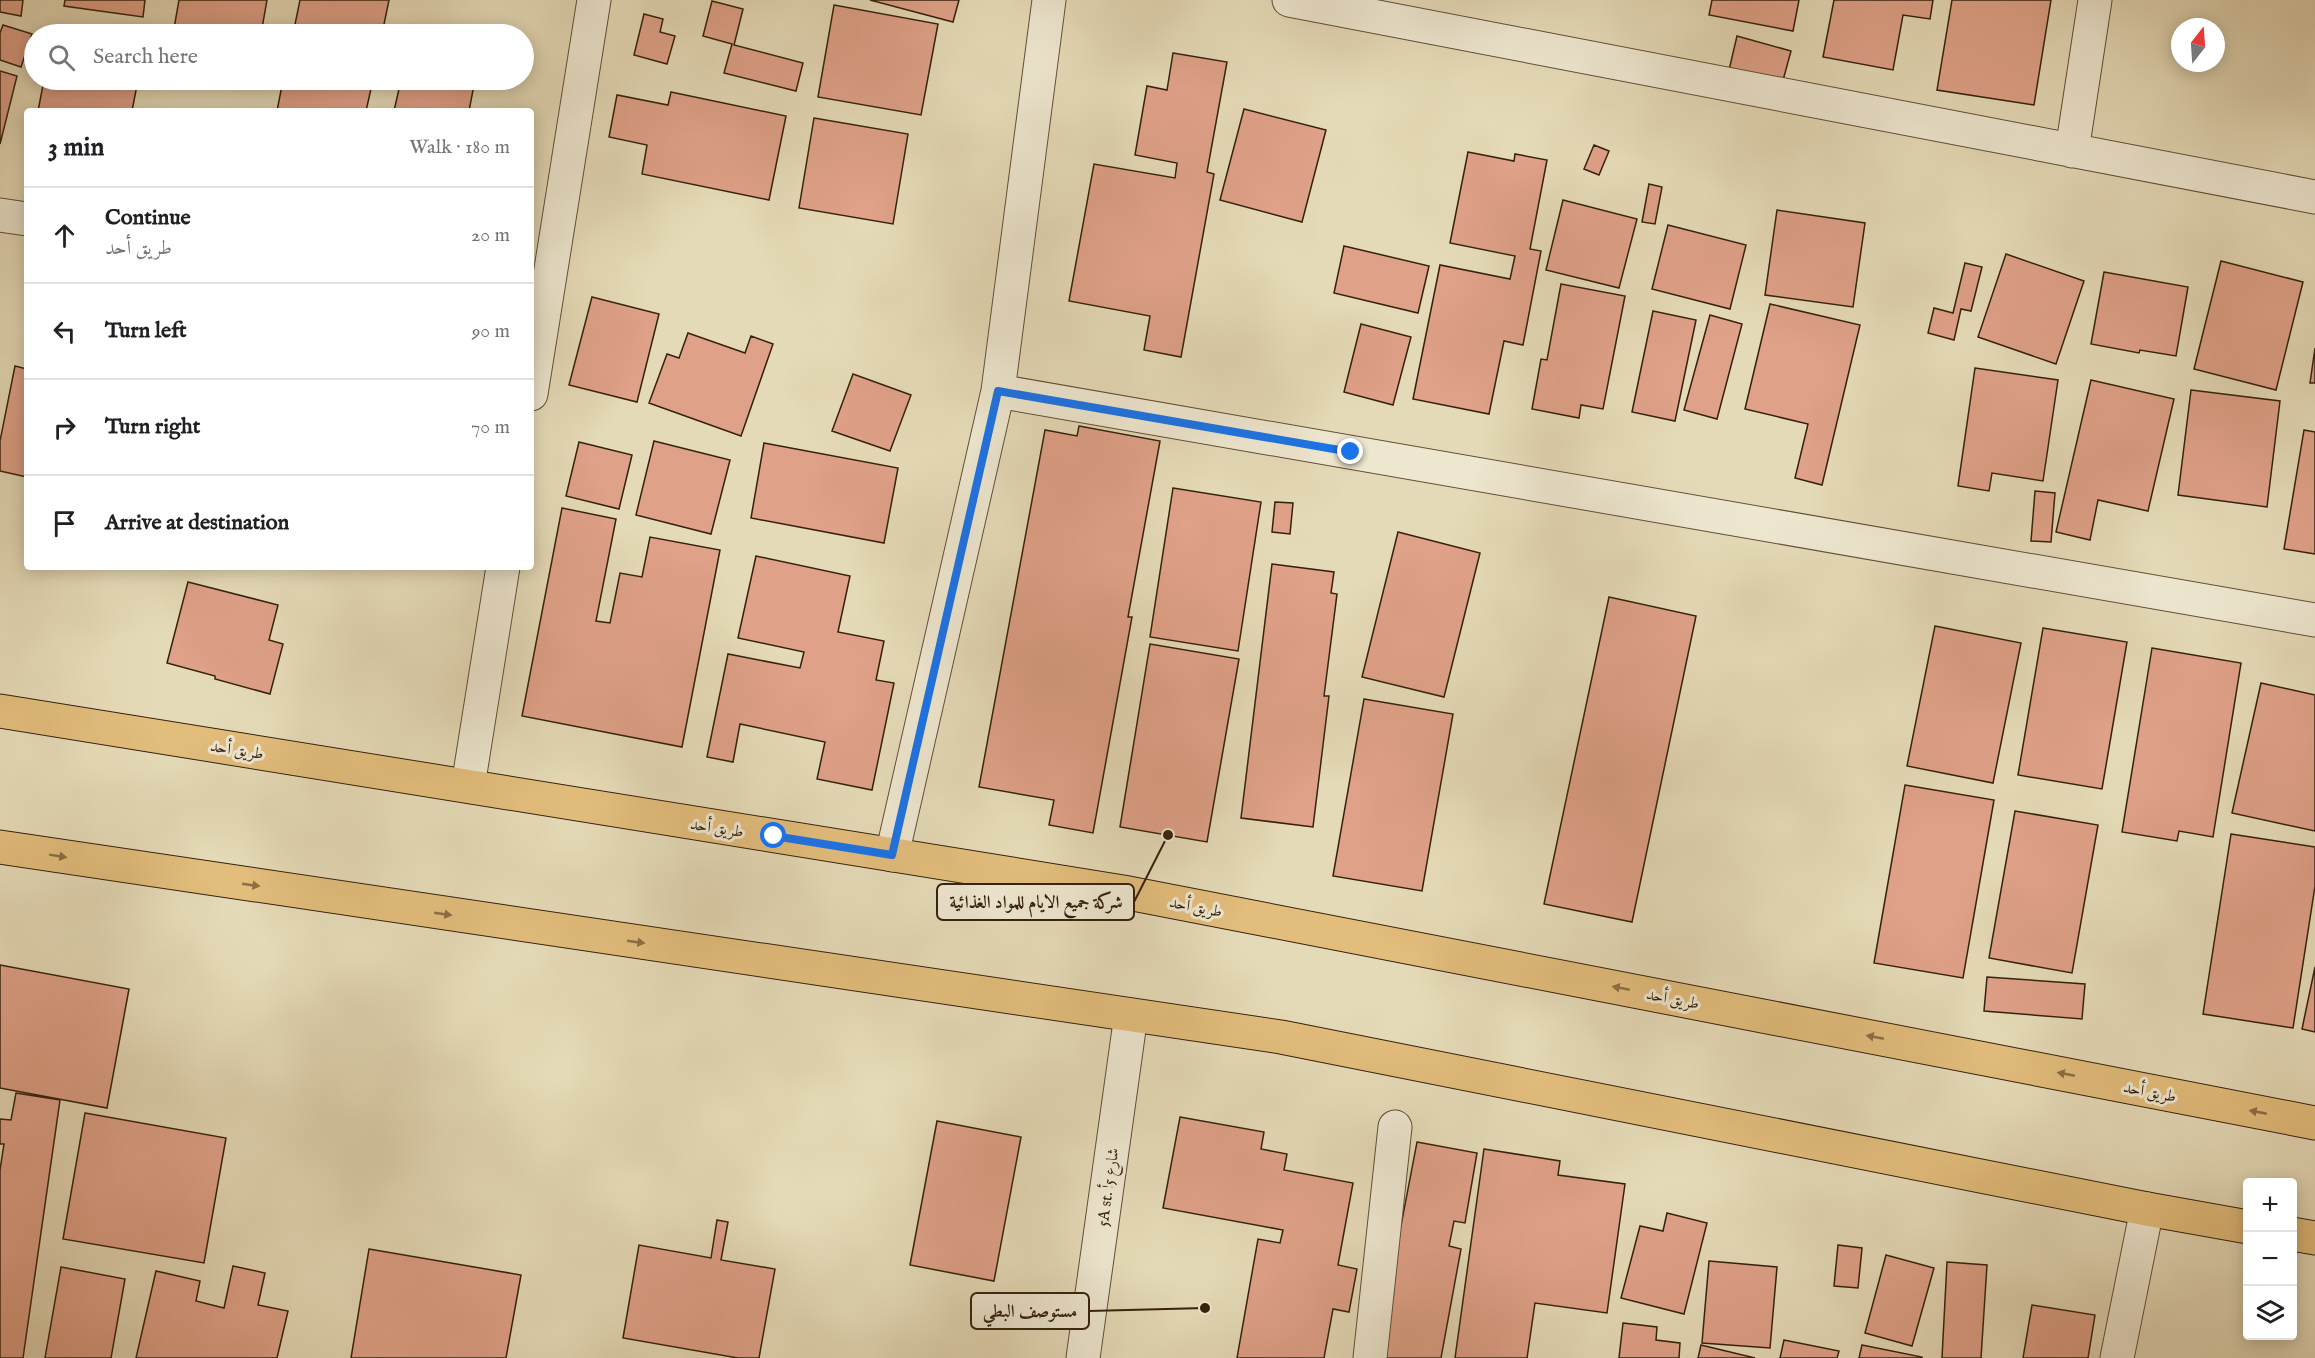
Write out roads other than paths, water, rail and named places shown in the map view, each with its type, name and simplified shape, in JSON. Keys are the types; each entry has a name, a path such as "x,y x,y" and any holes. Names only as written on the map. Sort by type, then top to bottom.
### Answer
{"main road":[{"name":"طريق أحد","path":"0,711 1135,894 2315,1123"},
{"path":"0,847 1281,1037 2243,1226"},
{"path":"2297,1235 2315,1238"}],"street":[{"path":"534,356 538,306 594,0"},
{"path":"892,855 998,391 1049,0"},
{"path":"1289,0 2315,197"},
{"path":"2072,151 2095,0"},
{"path":"0,215 24,219"},
{"path":"998,391 2315,620"},
{"path":"468,786 503,570"},
{"name":"5A st. شارع 5أ","path":"1083,1358 1131,1015"},
{"path":"1370,1358 1395,1127"},
{"path":"2117,1358 2147,1209"}],"place":[{"name":"شركة جميع الايام للمواد الغذائية","path":"1168,835"},
{"name":"مستوصف البطي","path":"1205,1308"}]}
